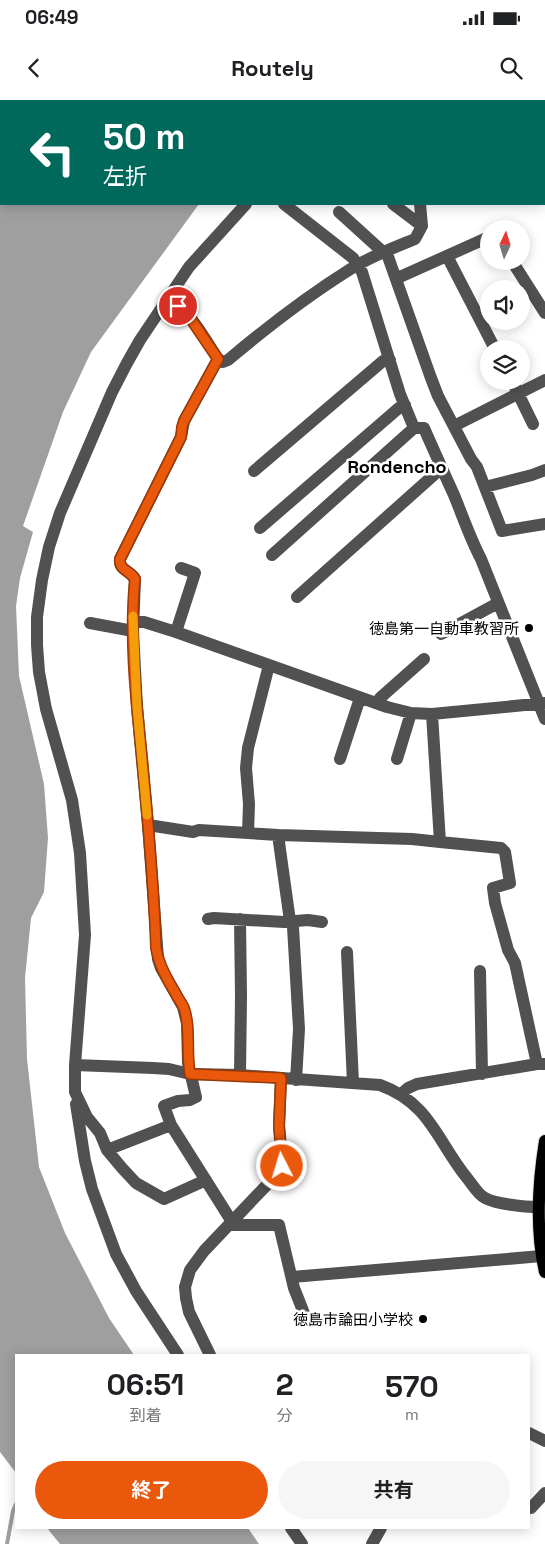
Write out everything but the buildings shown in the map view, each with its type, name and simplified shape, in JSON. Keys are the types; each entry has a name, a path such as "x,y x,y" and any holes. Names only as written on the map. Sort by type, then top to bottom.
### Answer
{"main road":[{"path":"545,1141 538,1207 545,1272"}],"street":[{"path":"177,1354 136,1291 116,1254 92,1188 85,1161 75,1092 85,935 80,853 72,800 46,709 39,672 37,617 49,547 60,512 108,401 127,363 140,340 190,267 245,205"},
{"path":"285,205 353,258 359,265 414,428"},
{"path":"395,205 422,226"},
{"path":"169,299 186,312 218,359 223,362 350,269 415,239 422,226 420,205"},
{"path":"339,212 385,252 396,277 438,396 477,467 502,530 545,524"},
{"path":"396,277 480,241"},
{"path":"447,256 490,340"},
{"path":"518,270 545,313"},
{"path":"218,359 184,421 181,437 119,564 122,569 133,575 135,579 133,626 137,707 158,959 161,968 184,1007 187,1023 187,1057 196,1098 164,1106 171,1125 234,1225 279,1225 294,1288 307,1321"},
{"path":"254,471 383,361 390,360"},
{"path":"454,426 545,380"},
{"path":"517,390 533,424"},
{"path":"260,528 400,407 405,405"},
{"path":"272,555 414,428 424,428 542,704 545,719"},
{"path":"297,597 428,479 442,470"},
{"path":"485,487 545,470"},
{"path":"176,632 196,573 181,568"},
{"path":"441,634 498,604"},
{"path":"90,623 133,626 144,622 377,704 411,713 432,714 542,704"},
{"path":"377,704 380,698 424,659"},
{"path":"248,833 246,768 248,748 269,665"},
{"path":"340,759 360,698"},
{"path":"396,759 411,713"},
{"path":"432,714 440,842"},
{"path":"148,825 193,832 199,830 278,835 412,839 501,848 505,852 510,883 492,888 508,950 515,963 541,1064 417,1084 401,1094"},
{"path":"278,835 290,922 293,926 299,1029 296,1080"},
{"path":"208,919 290,922 308,920 322,922"},
{"path":"240,919 242,996 240,1076"},
{"path":"347,952 353,1083"},
{"path":"480,971 482,1074"},
{"path":"78,1065 169,1069 190,1074 380,1085 401,1094 422,1112 465,1176 483,1198 526,1207 538,1207"},
{"path":"210,1354 190,1312 185,1287 190,1270 204,1251 280,1171 282,1166 279,1126 281,1078"},
{"path":"75,1092 87,1117 100,1133 107,1150 136,1184 164,1199 206,1180"},
{"path":"107,1150 171,1125"},
{"path":"292,1277 542,1251"},
{"path":"530,1434 545,1441"},
{"path":"531,1508 545,1493"},
{"path":"292,1529 302,1544"},
{"path":"372,1544 380,1529"}],"shaded area":[{"path":"0,205 198,205 91,352 63,412 23,526 33,532 20,578 16,606 19,676 44,784 48,838 44,892 31,918 25,978 27,1059 39,1167 65,1233 109,1318 133,1354 15,1354 15,1472 0,1452"},
{"path":"48,1529 249,1529 259,1544 60,1544"}],"waterway":[{"path":"7,1544 15,1506"}],"slow traffic":[{"path":"133,616 137,707 147,815"}],"place":[{"name":"徳島第一自動車教習所","path":"529,628"},
{"name":"徳島市論田小学校","path":"423,1319"}],"district":[{"name":"Rondencho","path":"397,466"}],"route":[{"path":"178,306 186,312 218,359 184,421 181,437 119,564 122,569 133,575 135,579 133,622 137,707 148,825 156,948 161,968 184,1007 187,1023 187,1051 190,1074 281,1078 279,1126 282,1166"}]}
